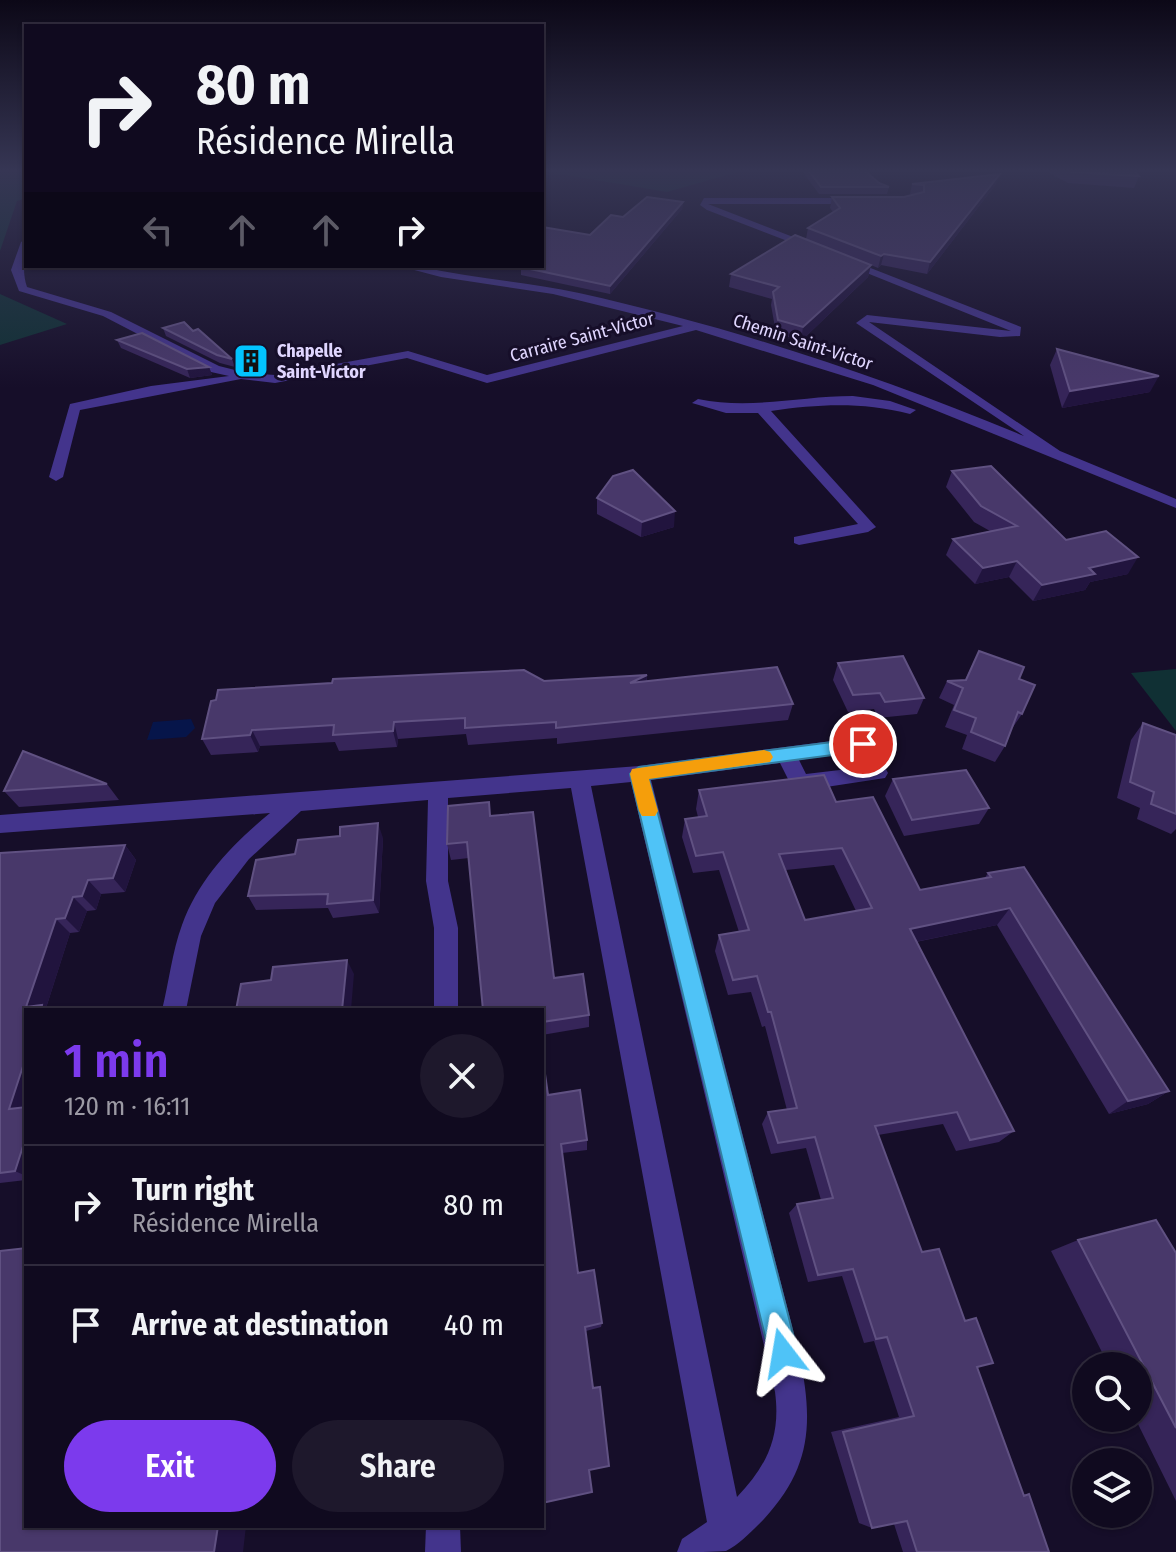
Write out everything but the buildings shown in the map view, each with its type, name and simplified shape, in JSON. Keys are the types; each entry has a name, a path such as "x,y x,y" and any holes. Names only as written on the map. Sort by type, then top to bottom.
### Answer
{"street":[{"path":"801,243 1017,329 1016,334 1000,334 867,318 862,323 1035,437 1057,455"},
{"name":"Carraire Saint-Victor","path":"24,248 16,270 23,289 81,304 136,328 199,363 247,377 275,379 408,354 487,379 649,336 695,327"},
{"name":"Chemin Saint-Victor","path":"414,268 482,282 552,291 695,327 830,366 1176,504"},
{"path":"56,477 74,407 151,390 247,377"},
{"path":"698,403 726,409 762,409 844,398 869,399 1018,439"},
{"path":"762,409 868,527 799,540"},
{"path":"0,824 580,780 786,754"},
{"path":"639,774 783,1353 793,1416 786,1460 765,1494 726,1530 695,1552"},
{"path":"580,780 726,1530"},
{"path":"438,792 437,881 446,928 446,1008"},
{"path":"174,1008 197,915 210,892 248,845 296,803"},
{"path":"443,1528 443,1552"}],"green space":[{"path":"0,294 67,324 0,345"},
{"path":"1176,669 1176,731 1131,673"}],"shaded area":[{"path":"191,719 195,728 186,737 147,740 153,722"}],"slow traffic":[{"path":"648,811 639,774 764,757"}],"place":[{"name":"Chapelle Saint-Victor","path":"251,361"}],"route":[{"path":"783,1353 639,774 863,744"}]}
